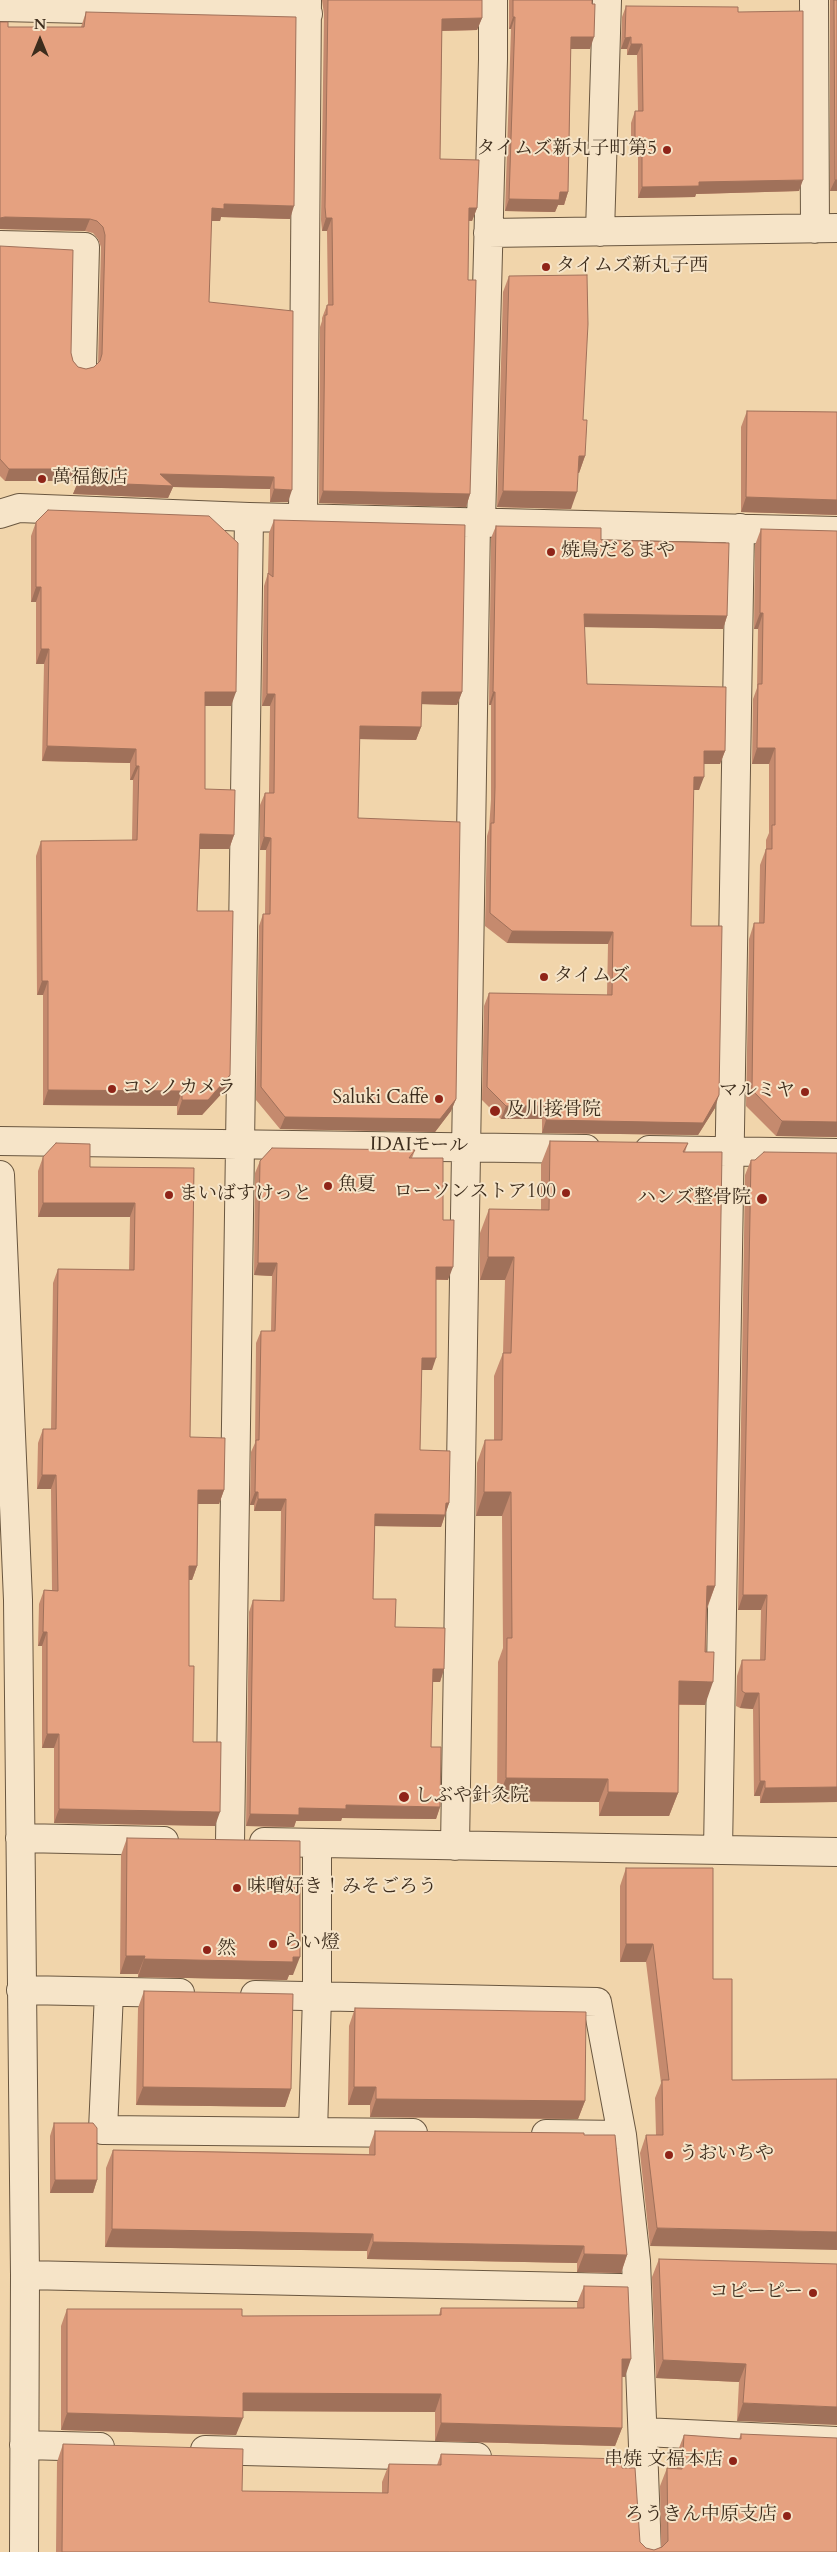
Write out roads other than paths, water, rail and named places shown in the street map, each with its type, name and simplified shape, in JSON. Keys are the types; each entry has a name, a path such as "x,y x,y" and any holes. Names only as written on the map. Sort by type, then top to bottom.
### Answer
{"street":[{"path":"455,1846 466,1147 479,522 493,59 493,0"},
{"path":"600,232 607,0"},
{"path":"488,234 826,229 814,0"},
{"path":"0,7 308,7 303,518"},
{"path":"0,245 85,248 82,366"},
{"path":"0,514 19,508 249,517 837,531"},
{"path":"230,1842 249,517"},
{"path":"718,1850 740,528"},
{"name":"IDAIモール","path":"0,1141 837,1153"},
{"path":"0,1175 18,1600 25,2275 12,2349 24,2445 24,2552"},
{"path":"20,1838 837,1852"},
{"path":"313,2132 317,1996 317,1843"},
{"path":"21,1990 597,2002 622,2135 636,2261 647,2552"},
{"path":"109,1992 103,2130 442,2133"},
{"path":"522,2134 622,2135"},
{"path":"636,2261 664,2262"},
{"path":"25,2275 637,2289"},
{"path":"643,2432 837,2441"},
{"path":"24,2445 124,2448"},
{"path":"184,2449 504,2458"},
{"path":"614,2461 644,2462"}],"place":[{"name":"タイムズ新丸子町第5","path":"667,150"},
{"name":"タイムズ新丸子西","path":"546,267"},
{"name":"萬福飯店","path":"42,479"},
{"name":"焼鳥だるまや","path":"551,552"},
{"name":"タイムズ","path":"544,977"},
{"name":"コンノカメラ","path":"112,1089"},
{"name":"マルミヤ","path":"805,1092"},
{"name":"Saluki Caffe","path":"439,1099"},
{"name":"及川接骨院","path":"495,1111"},
{"name":"魚夏","path":"328,1186"},
{"name":"ローソンストア100","path":"566,1193"},
{"name":"まいばすけっと","path":"169,1195"},
{"name":"ハンズ整骨院","path":"762,1199"},
{"name":"しぶや針灸院","path":"404,1797"},
{"name":"味噌好き！みそごろう","path":"237,1888"},
{"name":"らい燈","path":"273,1944"},
{"name":"然","path":"207,1950"},
{"name":"うおいちや","path":"669,2155"},
{"name":"コピーピー","path":"813,2293"},
{"name":"串焼 文福本店","path":"733,2461"},
{"name":"ろうきん中原支店","path":"787,2516"}]}
